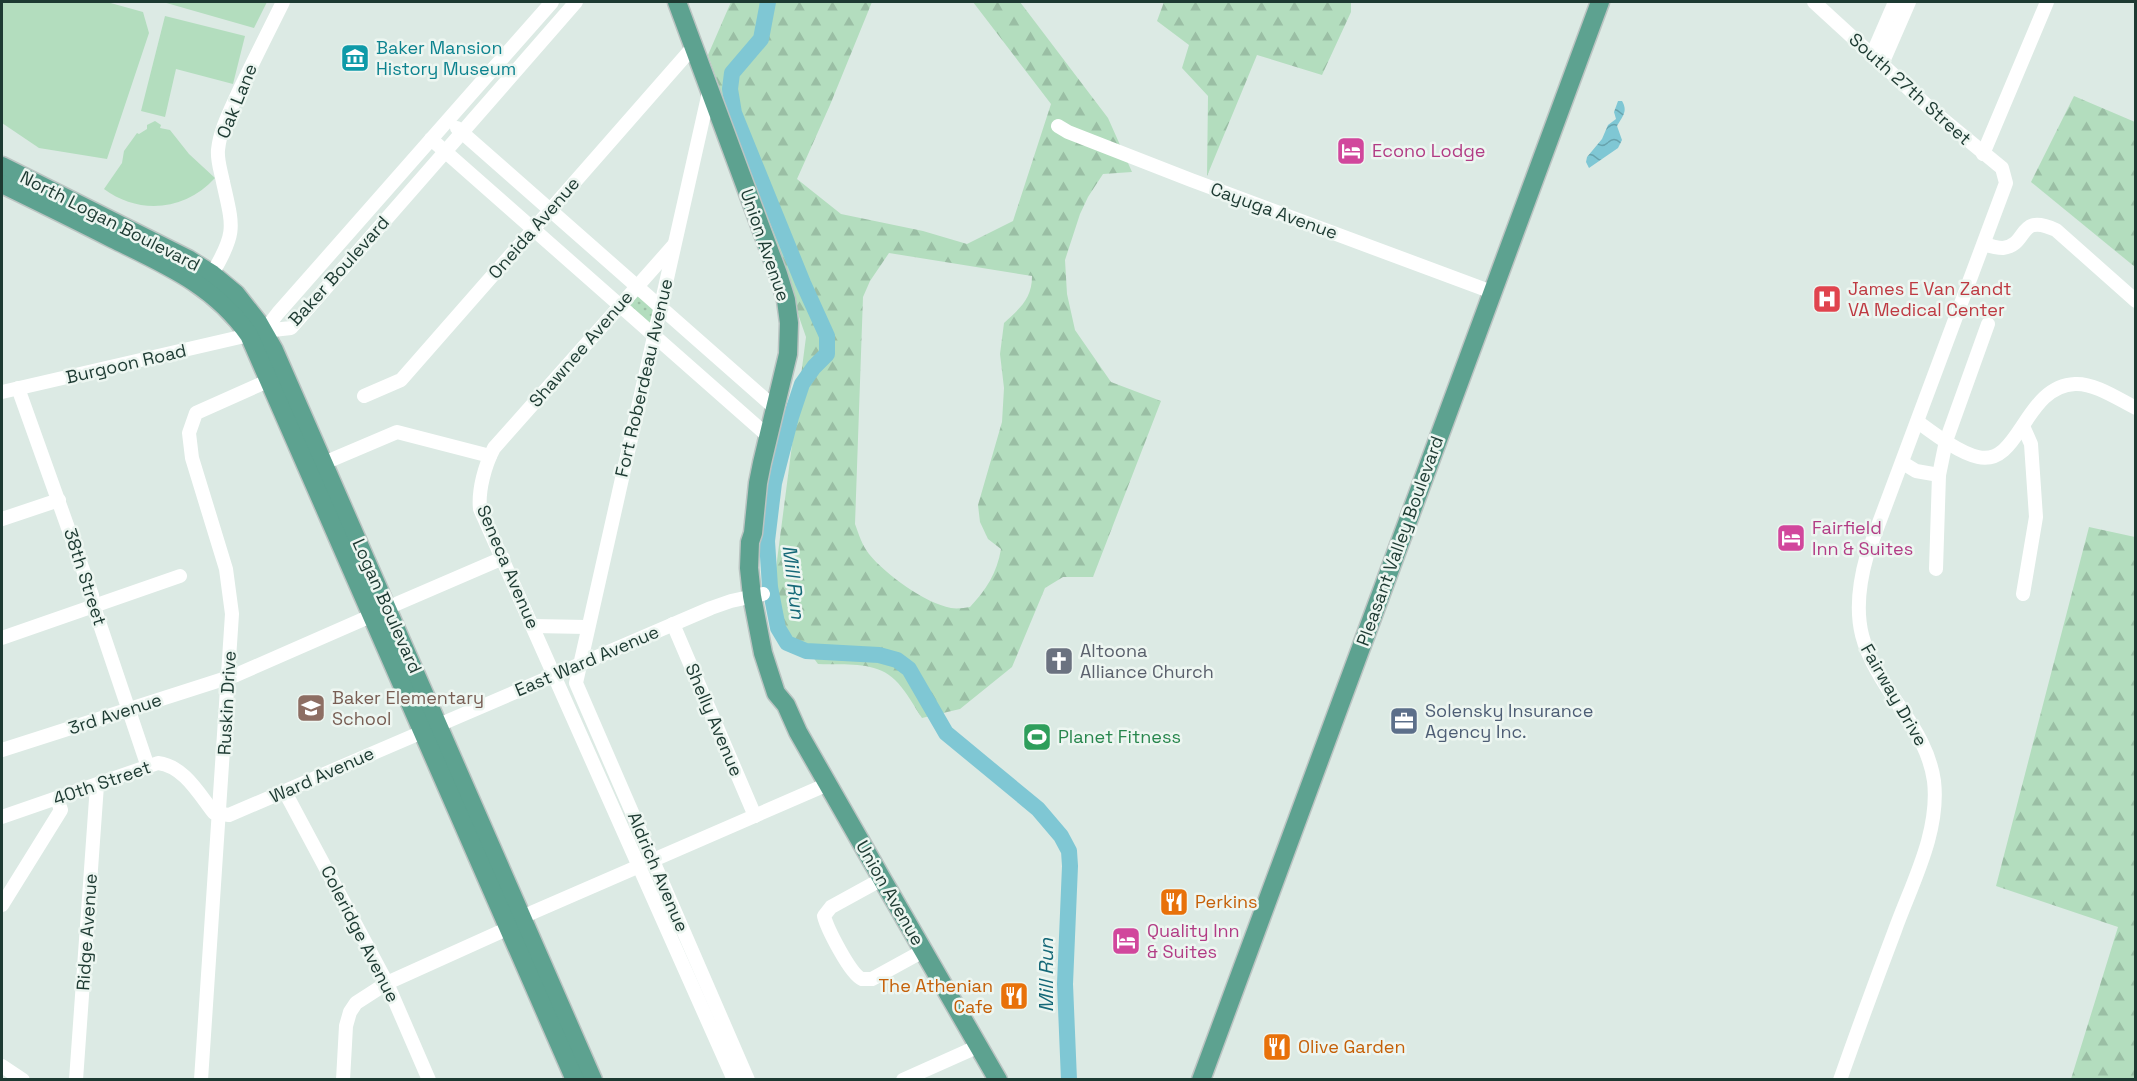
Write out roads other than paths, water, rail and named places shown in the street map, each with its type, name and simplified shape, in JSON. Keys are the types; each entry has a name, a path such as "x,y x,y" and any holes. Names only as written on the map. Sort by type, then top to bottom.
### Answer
{"main road":[{"name":"Union Avenue","path":"677,2 786,300 789,323 788,354 758,483 753,533 756,541 757,595 784,690 786,705 798,732 998,1080"},
{"name":"Pleasant Valley Boulevard","path":"1201,1080 1600,2"},
{"name":"North Logan Boulevard","path":"2,166 177,253 212,274 236,294 257,333"},
{"name":"North Logan Boulevard","path":"2,184 180,273 222,302 238,319 257,333"},
{"name":"Logan Boulevard","path":"257,333 270,380 380,611 516,923 593,1080"},
{"name":"Logan Boulevard","path":"257,333 324,463 380,611"},
{"name":"Logan Boulevard","path":"516,923 575,1080"}],"street":[{"name":"Oak Lane","path":"212,274 231,238 232,220 219,164 218,150 222,134 248,72 283,2"},
{"name":"Baker Boulevard","path":"257,333 300,288 552,2"},
{"name":"Baker Boulevard","path":"257,333 291,328 576,2"},
{"name":"South 27th Street","path":"1814,2 1983,154 2002,168 2006,176"},
{"path":"1877,60 1895,2"},
{"path":"1877,60 1909,2"},
{"path":"1983,154 2047,2"},
{"name":"Oneida Avenue","path":"364,396 400,380 694,46"},
{"name":"Fort Roberdeau Avenue","path":"579,664 710,92"},
{"path":"448,120 776,408"},
{"name":"Cayuga Avenue","path":"1058,126 1191,180 1492,292"},
{"path":"430,139 768,436"},
{"name":"Fairway Drive","path":"1840,1080 1925,849 1935,806 1934,782 1928,756 1916,730 1881,680 1862,640 1858,598 1862,572 2005,189 2006,176"},
{"path":"1984,244 2002,248 2012,245 2033,225 2041,223 2056,230 2136,301"},
{"name":"Shawnee Avenue","path":"490,456 494,448 675,244"},
{"path":"300,288 315,301"},
{"path":"1936,569 1939,475 1946,441 1988,324"},
{"name":"Burgoon Road","path":"2,392 257,333"},
{"name":"Ruskin Drive","path":"201,1080 232,615 226,568 192,458 189,433 196,413 270,380"},
{"path":"1918,422 1946,441 1978,457 1992,457 2007,449 2039,401 2056,389 2076,384 2094,388 2136,408"},
{"name":"38th Street","path":"18,388 92,595 94,607 148,767"},
{"path":"2023,426 2031,444 2036,518 2023,594"},
{"path":"324,463 397,432 490,456"},
{"name":"Seneca Avenue","path":"490,456 479,497 480,510 555,674"},
{"path":"1902,463 1916,471 1939,475"},
{"path":"2,519 59,500"},
{"name":"3rd Avenue","path":"2,750 229,677 503,558"},
{"path":"2,638 180,576"},
{"name":"East Ward Avenue","path":"431,727 711,608 757,595"},
{"name":"Shelly Avenue","path":"674,624 755,816"},
{"path":"533,626 587,627"},
{"name":"Aldrich Avenue","path":"579,664 576,683 734,1080"},
{"name":"Aldrich Avenue","path":"555,674 748,1080"},
{"name":"Ward Avenue","path":"220,815 238,813 431,727"},
{"name":"40th Street","path":"2,817 158,763 167,764 176,769 214,813 220,815"},
{"path":"343,1080 346,1026 350,1012 356,1003 387,983 646,863 828,784"},
{"name":"Ridge Avenue","path":"76,1080 97,785"},
{"name":"Coleridge Avenue","path":"285,792 387,983 429,1080"},
{"path":"2,905 61,810 57,799"},
{"path":"882,879 831,907 824,916 827,927 855,974 863,979 872,979 923,951"},
{"path":"903,1080 979,1046"},
{"path":"2,1066 24,1080"}],"water":[{"path":"1618,101 1622,101 1625,108 1617,126 1622,140 1618,148 1589,168 1586,162 1587,157 1602,139 1608,125 1616,119 1614,112"}],"waterway":[{"name":"Mill Run","path":"768,2 761,39 732,73 730,89 734,113 827,336 827,354 802,384 774,483 767,541 770,587 778,628 787,643 806,651 879,655 897,660 909,669 946,733 1038,809 1061,836 1069,851 1070,866 1065,984 1069,1080"}],"place":[{"name":"Baker Mansion History Museum","path":"355,58"},
{"name":"Econo Lodge","path":"1351,151"},
{"name":"James E Van Zandt VA Medical Center","path":"1827,299"},
{"name":"Fairfield Inn & Suites","path":"1791,538"},
{"name":"Altoona Alliance Church","path":"1059,661"},
{"name":"Baker Elementary School","path":"311,708"},
{"name":"Solensky Insurance Agency Inc.","path":"1404,721"},
{"name":"Planet Fitness","path":"1037,737"},
{"name":"Perkins","path":"1174,902"},
{"name":"Quality Inn & Suites","path":"1126,941"},
{"name":"The Athenian Cafe","path":"1014,996"},
{"name":"Olive Garden","path":"1277,1047"}]}
